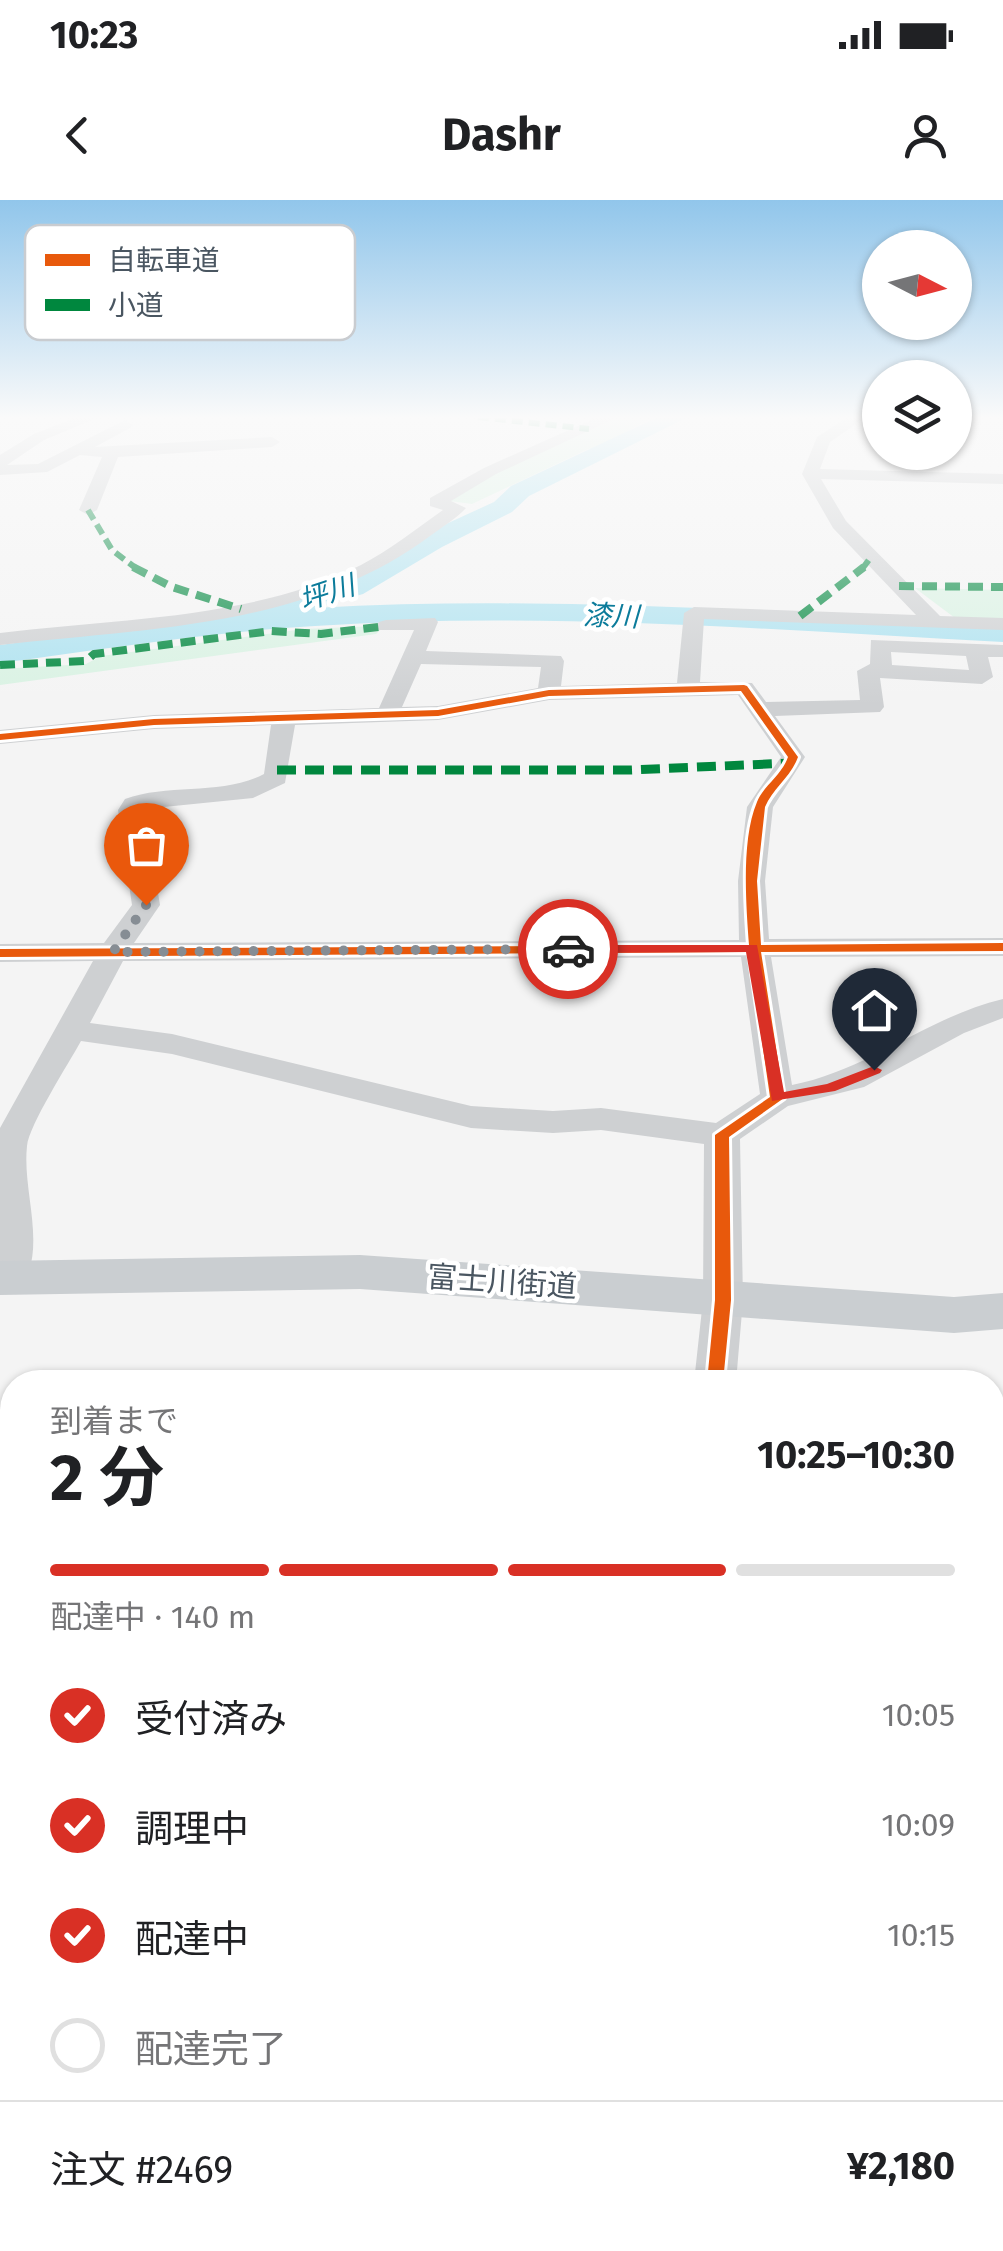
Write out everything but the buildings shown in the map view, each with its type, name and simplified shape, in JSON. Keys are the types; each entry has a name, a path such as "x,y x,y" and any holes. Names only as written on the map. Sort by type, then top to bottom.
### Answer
{"main road":[{"name":"富士川街道","path":"4,1278 360,1272 954,1315 1003,1311"}],"street":[{"path":"0,640 286,600 359,574 450,513"},
{"path":"833,513 934,621"},
{"path":"691,690 687,678 694,613 1003,624"},
{"path":"386,626 428,622 387,716"},
{"path":"759,708 872,707 868,672 882,672 879,644 1003,652"},
{"path":"413,657 455,684 498,700 549,693 744,688 793,758 790,770 760,802 748,896 752,948 777,1098"},
{"path":"0,737 154,722 387,716 508,660 554,661 549,693"},
{"path":"498,700 508,660"},
{"path":"4,1278 14,1244 8,1128 72,1030 113,952 146,905 134,804 150,798 253,790 267,784 276,778 284,719"},
{"path":"0,953 1003,947"},
{"path":"72,1030 172,1044 471,1117 553,1122 601,1119 722,1135 777,1098 830,1088 874,1070 970,1016 1003,1008"},
{"path":"716,1370 724,1300 722,1135"}],"green space":[{"path":"915,588 1003,590 1003,620 955,618"},
{"path":"304,629 381,629 376,634 0,685 0,669 86,664 101,656"}],"waterway":[{"name":"坪川","path":"219,624 353,588 432,541 491,513"},
{"name":"漆川","path":"219,624 317,616 513,612 1003,633"},
{"name":"坪川","path":"0,654 219,624"}],"marked path":[{"path":"89,513 112,550 130,565 172,587 241,609"},
{"path":"800,616 858,574 871,557"},
{"path":"899,586 1003,587"},
{"path":"0,665 86,661 94,654 271,631 321,634 386,626"},
{"path":"277,770 630,770 791,763"}],"cycle path":[{"path":"0,737 154,722 438,713 549,693 744,688 793,757 762,800 754,844 755,953 777,1098 722,1135 723,1300 716,1370"},
{"path":"0,953 1003,947"}],"way so far":[{"path":"146,905 113,952 568,949"}],"route":[{"path":"568,949 752,948 771,1042 777,1098 830,1088 874,1070"}]}
